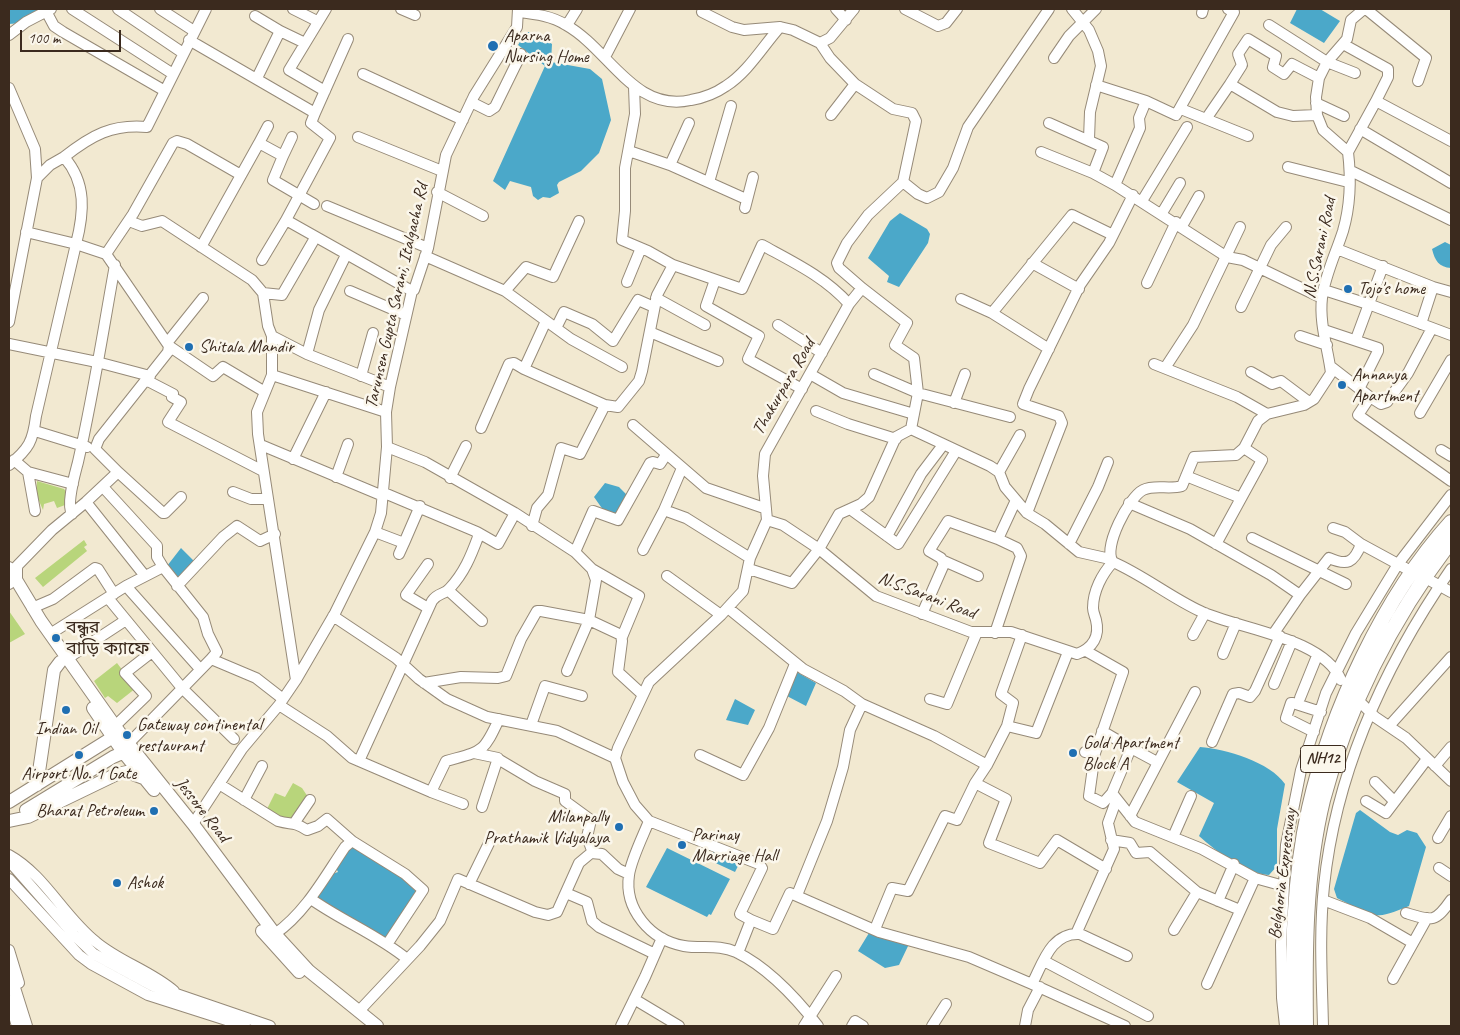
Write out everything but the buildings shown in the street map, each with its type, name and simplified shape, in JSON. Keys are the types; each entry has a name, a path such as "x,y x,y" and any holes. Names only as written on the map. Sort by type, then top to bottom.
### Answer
{"highway":[{"name":"Belghoria Expressway","path":"1293,1026 1293,946 1296,892 1309,807 1322,761 1346,694 1378,627 1412,573 1451,522"},
{"name":"Belghoria Expressway","path":"1306,1026 1305,965 1310,886 1323,801 1362,687 1384,642 1410,598 1451,541"}],"main road":[{"path":"9,568 11,582 31,621 64,660 128,748 9,821"},
{"path":"11,582 50,634 64,660"},
{"path":"37,785 54,670 64,660"},
{"path":"9,802 116,732"},
{"name":"Jessore Road","path":"128,748 145,779 187,830 282,956 364,1026"},
{"name":"Jessore Road","path":"128,748 193,824 275,934 300,962 377,1026"},
{"path":"9,821 28,817 117,774 131,773 145,779"},
{"path":"9,972 26,1026"}],"street":[{"path":"72,9 173,74"},
{"path":"118,9 183,53"},
{"path":"160,9 194,31"},
{"path":"293,9 317,21"},
{"path":"325,91 288,70 326,9"},
{"path":"401,9 415,15"},
{"path":"567,25 576,9"},
{"path":"605,57 630,9"},
{"path":"836,9 846,20"},
{"path":"820,43 830,38 854,9"},
{"path":"905,9 938,26 946,23 957,9"},
{"path":"903,182 918,194 927,198 939,192 953,168 968,127 1049,9"},
{"path":"1072,9 1083,22 1098,51 1101,66 1090,112 1089,139"},
{"path":"1054,58 1069,36 1096,9"},
{"path":"1096,85 1146,101 1176,115 1234,12 1228,9"},
{"path":"1343,44 1388,69 1388,76 1376,101 1348,152 1322,130 1317,115 1316,103 1319,78 1327,62 1343,44 1347,40 1351,20 1365,9 1426,58 1418,81"},
{"path":"9,35 48,10 54,26 62,32 164,91"},
{"path":"37,178 50,165 64,158 102,132 120,127 148,127 203,10"},
{"path":"518,10 546,16 567,25 605,57 634,87 662,102 683,102 713,94 738,76 780,27"},
{"name":"Tarunsen Gupta Sarani, Italgacha Rd","path":"193,824 242,749 281,702 296,680 333,616 375,532 381,513 383,494 387,446 386,412 390,387 412,291 414,290 426,252 446,155 471,102 517,27 518,10"},
{"path":"702,10 732,27 744,30 787,27 820,43 830,58 855,84 892,108 912,113 916,121 903,182 868,215 837,263 839,268 862,288 907,323 895,345 914,358 918,393 911,429"},
{"path":"255,16 305,43"},
{"path":"1269,25 1327,62 1355,74"},
{"path":"257,78 280,31"},
{"path":"1206,119 1242,65 1238,54 1248,39 1276,56 1273,67 1284,74 1292,64 1319,78"},
{"path":"189,40 315,113"},
{"path":"262,260 330,138 311,123 348,40"},
{"path":"471,102 489,111 496,107 521,54"},
{"path":"363,74 463,120"},
{"path":"831,115 855,84"},
{"path":"1230,84 1277,112 1293,116 1317,115"},
{"path":"634,87 635,114 630,151 624,168 626,211 622,240 673,265 742,289 762,245 816,274 849,304"},
{"path":"9,88 34,149 37,178 9,322"},
{"path":"1115,185 1140,128 1139,118 1146,101"},
{"path":"1376,101 1451,141"},
{"path":"1316,103 1344,116"},
{"path":"709,182 732,106"},
{"path":"1181,109 1248,136"},
{"path":"670,165 689,123"},
{"path":"1049,123 1089,139 1103,147 1093,173"},
{"path":"201,247 268,126"},
{"path":"1027,513 1062,423 1059,416 1024,404 1078,289 1113,234 1187,127"},
{"path":"1360,129 1451,183"},
{"path":"292,137 273,180 314,204"},
{"path":"358,137 442,171"},
{"path":"106,254 129,221 167,150 177,141 187,144 241,175"},
{"path":"259,143 283,156"},
{"path":"630,151 670,165 709,182 746,204 753,177"},
{"path":"1041,152 1093,173 1115,185 1162,213 1227,256 1244,260 1292,285 1368,304 1451,335"},
{"name":"N.S.Sarani Road","path":"1309,402 1314,399 1331,373 1324,330 1323,294 1348,205 1348,182 1351,170 1348,152"},
{"path":"64,158 72,167 81,186 83,200 76,244 34,438 12,462 28,472 73,484"},
{"path":"1288,167 1348,182"},
{"path":"1351,170 1451,220"},
{"path":"1162,213 1180,183"},
{"path":"438,192 483,216"},
{"path":"1148,283 1179,224 1200,196"},
{"path":"327,206 506,291 572,339 622,367"},
{"path":"992,313 1072,215 1113,234"},
{"path":"286,220 412,291"},
{"path":"129,221 142,226 162,221 252,280 263,292 268,326 272,336 272,375 257,412 263,471 275,534 296,680"},
{"path":"506,291 526,266 553,277 579,221"},
{"path":"1165,368 1193,325 1240,227"},
{"path":"1241,307 1271,245 1286,227"},
{"path":"26,232 76,244 106,254 168,344 213,376 223,367 266,392"},
{"path":"263,292 282,294 315,238"},
{"path":"627,282 641,248"},
{"path":"1337,249 1433,287 1451,292"},
{"path":"307,354 319,310 346,255"},
{"path":"1032,263 1078,289"},
{"path":"72,514 69,509 73,484 82,446 115,265"},
{"path":"481,428 509,364 514,363 524,370 605,405 618,407 639,382 645,362 655,303 673,265"},
{"path":"1356,339 1383,266"},
{"path":"715,280 706,306 759,336 748,359 802,389"},
{"path":"1421,324 1433,287"},
{"name":"Thakurpara Road","path":"767,520 764,508 764,454 849,304 862,288"},
{"path":"350,291 406,315"},
{"path":"96,449 98,439 168,352 168,344 203,298"},
{"path":"960,299 992,313 1049,349"},
{"path":"556,328 564,312 592,324 613,340 638,300 655,303 705,325"},
{"path":"524,370 546,321"},
{"path":"778,325 822,353"},
{"path":"1330,366 1381,404 1386,402 1408,372 1432,328"},
{"path":"1324,330 1375,346 1378,351 1359,388"},
{"path":"650,332 718,360"},
{"path":"361,376 373,334"},
{"path":"272,336 307,354 390,387"},
{"path":"1300,336 1327,345"},
{"path":"9,344 97,362 148,378 173,394 172,397 181,402 168,422 263,471"},
{"path":"1420,412 1451,360"},
{"path":"1154,364 1237,397 1267,414"},
{"path":"1114,797 1103,803 1089,796 1090,752 1102,732 1124,672 1086,651 1095,641 1097,631 1093,608 1100,577 1111,560 1110,549 1129,502 1141,491 1150,487 1173,489 1182,486 1194,457 1236,455 1244,448 1258,421 1267,414 1297,408 1309,402 1281,381 1272,384 1252,372"},
{"path":"810,374 843,393 914,414"},
{"path":"874,374 918,393 1010,417"},
{"path":"954,403 965,374"},
{"path":"272,375 386,412"},
{"path":"293,459 326,392"},
{"path":"1370,397 1358,415 1451,481"},
{"path":"532,526 537,508 548,495 561,448 580,454 605,405"},
{"path":"816,411 848,424 896,439"},
{"path":"633,425 706,488 764,508"},
{"path":"664,510 686,518 750,563 792,583 819,549 839,514 861,504 869,497 899,434 911,429 999,472 1005,488 1027,513 1045,524 1079,552 1111,560 1205,613 1292,641 1337,670 1341,680"},
{"path":"34,431 96,449 162,513 165,513 181,497"},
{"path":"999,472 1020,435"},
{"path":"336,477 348,444"},
{"path":"260,445 336,477 420,506 477,532 498,544 515,513"},
{"path":"887,536 921,474 943,445"},
{"path":"387,446 425,462 450,478 515,513 532,526 575,552 592,569 639,596 622,637 618,672 642,694"},
{"path":"450,478 466,446"},
{"path":"1216,544 1262,460 1244,448"},
{"path":"1441,450 1451,456"},
{"path":"850,509 898,544 956,451"},
{"path":"575,552 593,511 618,520 650,464 653,462 660,464 666,455"},
{"path":"1068,544 1098,487 1108,462"},
{"path":"643,550 664,510 682,468"},
{"path":"28,472 35,511"},
{"path":"11,582 17,566 52,530 118,472"},
{"path":"1186,476 1241,498"},
{"path":"103,486 157,546 157,557 177,586 205,620 208,634 217,652 128,748"},
{"path":"233,492 251,499 268,499"},
{"path":"1285,1026 1282,989 1284,886 1289,819 1301,770 1337,670 1376,598 1403,566 1451,495"},
{"path":"998,538 1016,500"},
{"path":"86,502 145,576"},
{"path":"1129,502 1162,516 1216,544 1271,575 1300,595"},
{"path":"399,554 420,506"},
{"path":"767,520 750,563 744,591 725,612 649,682 642,694 615,758 623,782 635,805 649,821 759,864 762,868 740,914 751,920 773,929 790,893 796,894 896,938 969,957 1125,1026"},
{"name":"N.S.Sarani Road","path":"767,520 783,525 819,549 869,592 922,614 977,632 1011,632 1068,652 1077,654 1086,651"},
{"path":"978,576 944,561 929,551 948,521 998,538 1017,548 1021,556 996,633"},
{"path":"177,586 223,536 237,526 260,541 275,534"},
{"path":"1333,528 1345,532 1360,544 1403,566"},
{"path":"375,532 404,543"},
{"path":"359,761 428,608 437,594 449,591 466,568 478,537 477,532"},
{"path":"1252,538 1318,572 1346,584"},
{"path":"1212,742 1233,694 1239,693 1250,697 1256,691 1277,635 1300,595 1329,558 1341,564 1350,562 1358,553 1360,544"},
{"path":"922,614 944,561"},
{"path":"428,564 406,595 428,608"},
{"path":"50,634 126,586 163,567"},
{"path":"32,608 53,598 95,568 98,569 111,596 126,620 182,688 234,739"},
{"path":"567,672 589,620 596,580 592,569"},
{"path":"1323,1026 1321,933 1323,900 1337,811 1348,771 1371,712 1394,664 1436,583 1451,569"},
{"path":"667,576 725,612 795,664 844,691 862,704 934,736 987,765"},
{"path":"1436,583 1451,592"},
{"path":"126,586 200,669"},
{"path":"449,591 482,621"},
{"path":"424,683 442,679 498,678 506,676 521,639 537,611 565,614 589,620 618,633 622,637"},
{"path":"1193,635 1205,613"},
{"path":"333,616 366,637 447,699 472,711 557,731 615,758"},
{"path":"64,660 126,620"},
{"path":"1224,654 1236,623"},
{"path":"930,699 947,704 977,632"},
{"path":"874,929 892,888 908,891 945,816 957,820 1007,726 1013,703 1001,694 1022,635"},
{"path":"1274,684 1292,641"},
{"path":"116,732 146,696 125,673 152,652"},
{"path":"1007,726 1036,733 1068,652"},
{"path":"1300,698 1317,656"},
{"path":"1390,725 1451,657"},
{"path":"211,659 256,678 281,702 352,758 463,804"},
{"path":"700,755 743,775 769,728 795,664"},
{"path":"531,725 545,686 582,696"},
{"path":"1130,816 1195,692"},
{"path":"1314,732 1286,718 1293,703 1321,712"},
{"path":"1361,703 1390,725 1451,782"},
{"path":"796,894 826,821 843,767 850,730 862,704"},
{"path":"431,792 446,761 474,753 488,745 500,719"},
{"path":"1102,732 1157,762"},
{"path":"1366,801 1386,813 1394,801 1431,763 1451,747"},
{"path":"1076,934 1114,850 1108,824 1114,797 1131,748"},
{"path":"474,753 498,759 535,781 565,794 566,801 591,820 587,837 593,853"},
{"path":"482,807 498,759"},
{"path":"244,800 262,766"},
{"path":"1375,782 1394,801"},
{"path":"976,783 1006,798 990,843 1040,864 1057,840 1106,869"},
{"path":"219,784 278,821 286,824 295,822 310,800"},
{"path":"1173,837 1191,796"},
{"path":"1114,797 1135,822 1234,864 1255,878 1284,886"},
{"path":"1438,838 1451,816"},
{"path":"295,822 307,830 318,826 327,819 352,841 405,874 423,890 388,944"},
{"path":"649,821 629,874 629,893 632,906 641,922 662,938 684,946 723,948 738,953 783,987 818,1026"},
{"path":"469,884 492,837"},
{"path":"1111,840 1130,843 1136,853 1150,852 1197,892 1240,910"},
{"path":"275,934 293,920 311,899 345,847 352,841"},
{"path":"359,1011 440,921 458,879 535,912 548,915 557,912 579,864 593,853 602,854 618,869 629,874"},
{"path":"9,855 19,861 33,874 94,941 162,980 181,996"},
{"path":"9,861 89,950 144,982 270,1026"},
{"path":"1218,900 1234,864"},
{"path":"1439,868 1451,876"},
{"path":"1207,984 1255,878"},
{"path":"10,882 79,955 91,964 148,995 244,1026"},
{"path":"1174,930 1197,892"},
{"path":"566,893 587,902 592,921 599,927 655,954"},
{"path":"311,899 328,911 388,944 407,959"},
{"path":"1323,900 1370,918 1413,943"},
{"path":"1406,913 1427,918 1439,916 1451,900"},
{"path":"1393,979 1427,918"},
{"path":"738,953 751,920"},
{"path":"1025,1026 1028,1010 1049,947 1058,940 1076,934 1127,956"},
{"path":"621,1026 662,938"},
{"path":"9,950 32,1026"},
{"path":"1044,961 1148,1016"},
{"path":"804,1026 836,976"},
{"path":"634,999 679,1026"},
{"path":"9,1000 17,1026"},
{"path":"932,1026 946,1004"},
{"path":"852,1026 855,1020 863,1026"}],"green space":[{"path":"37,481 64,489 67,493 65,505 57,508 54,501 44,504 43,510 36,494"},
{"path":"84,540 87,545 84,547 87,551 43,587 35,578"},
{"path":"9,611 25,634 9,643"},
{"path":"117,663 136,688 117,703 108,696 105,698 94,681"},
{"path":"293,783 302,788 310,800 295,822 265,813 275,793 285,797"}],"water":[{"path":"9,9 51,9 21,23 9,24"},
{"path":"1297,9 1320,9 1340,21 1324,43 1290,23"},
{"path":"526,32 534,32 552,44 551,62 590,69 602,79 611,120 599,153 581,171 559,182 557,185 559,193 550,198 543,197 538,200 533,196 531,187 510,181 505,190 493,181 545,66 518,45"},
{"path":"900,213 927,229 930,234 928,243 899,287 887,282 889,276 868,258 890,221"},
{"path":"1445,242 1451,245 1451,268 1438,263 1432,249"},
{"path":"605,483 619,487 629,497 619,516 606,514 594,497"},
{"path":"181,548 195,562 179,583 167,566"},
{"path":"795,671 816,683 806,706 785,695"},
{"path":"735,699 755,710 748,725 726,720"},
{"path":"1200,747 1211,748 1247,758 1269,769 1285,784 1277,829 1277,866 1269,875 1241,866 1222,855 1199,836 1214,803 1177,782"},
{"path":"1360,810 1390,832 1398,835 1407,830 1417,833 1426,847 1409,906 1385,914 1371,915 1337,898 1334,889 1356,813"},
{"path":"716,845 742,858 735,872 709,860"},
{"path":"350,847 359,847 394,871 418,893 388,942 315,898 329,875 338,872 335,866"},
{"path":"667,848 730,879 711,915 709,914 707,917 646,887"},
{"path":"869,933 909,944 899,965 885,968 858,951"}],"place":[{"name":"Aparna Nursing Home","path":"493,46"},
{"name":"Tojo's home","path":"1348,289"},
{"name":"Shitala Mandir","path":"189,347"},
{"name":"Annanya Apartment","path":"1342,385"},
{"name":"বন্ধুর বাড়ি ক্যাফে","path":"56,638"},
{"name":"Indian Oil","path":"66,710"},
{"name":"Gateway continental restaurant","path":"127,735"},
{"name":"Gold Apartment Block A","path":"1073,753"},
{"name":"Airport No. 1 Gate","path":"79,755"},
{"name":"Bharat Petroleum","path":"154,811"},
{"name":"Milanpally Prathamik Vidyalaya","path":"619,827"},
{"name":"Parinay Marriage Hall","path":"682,845"},
{"name":"Ashok","path":"117,883"}]}
